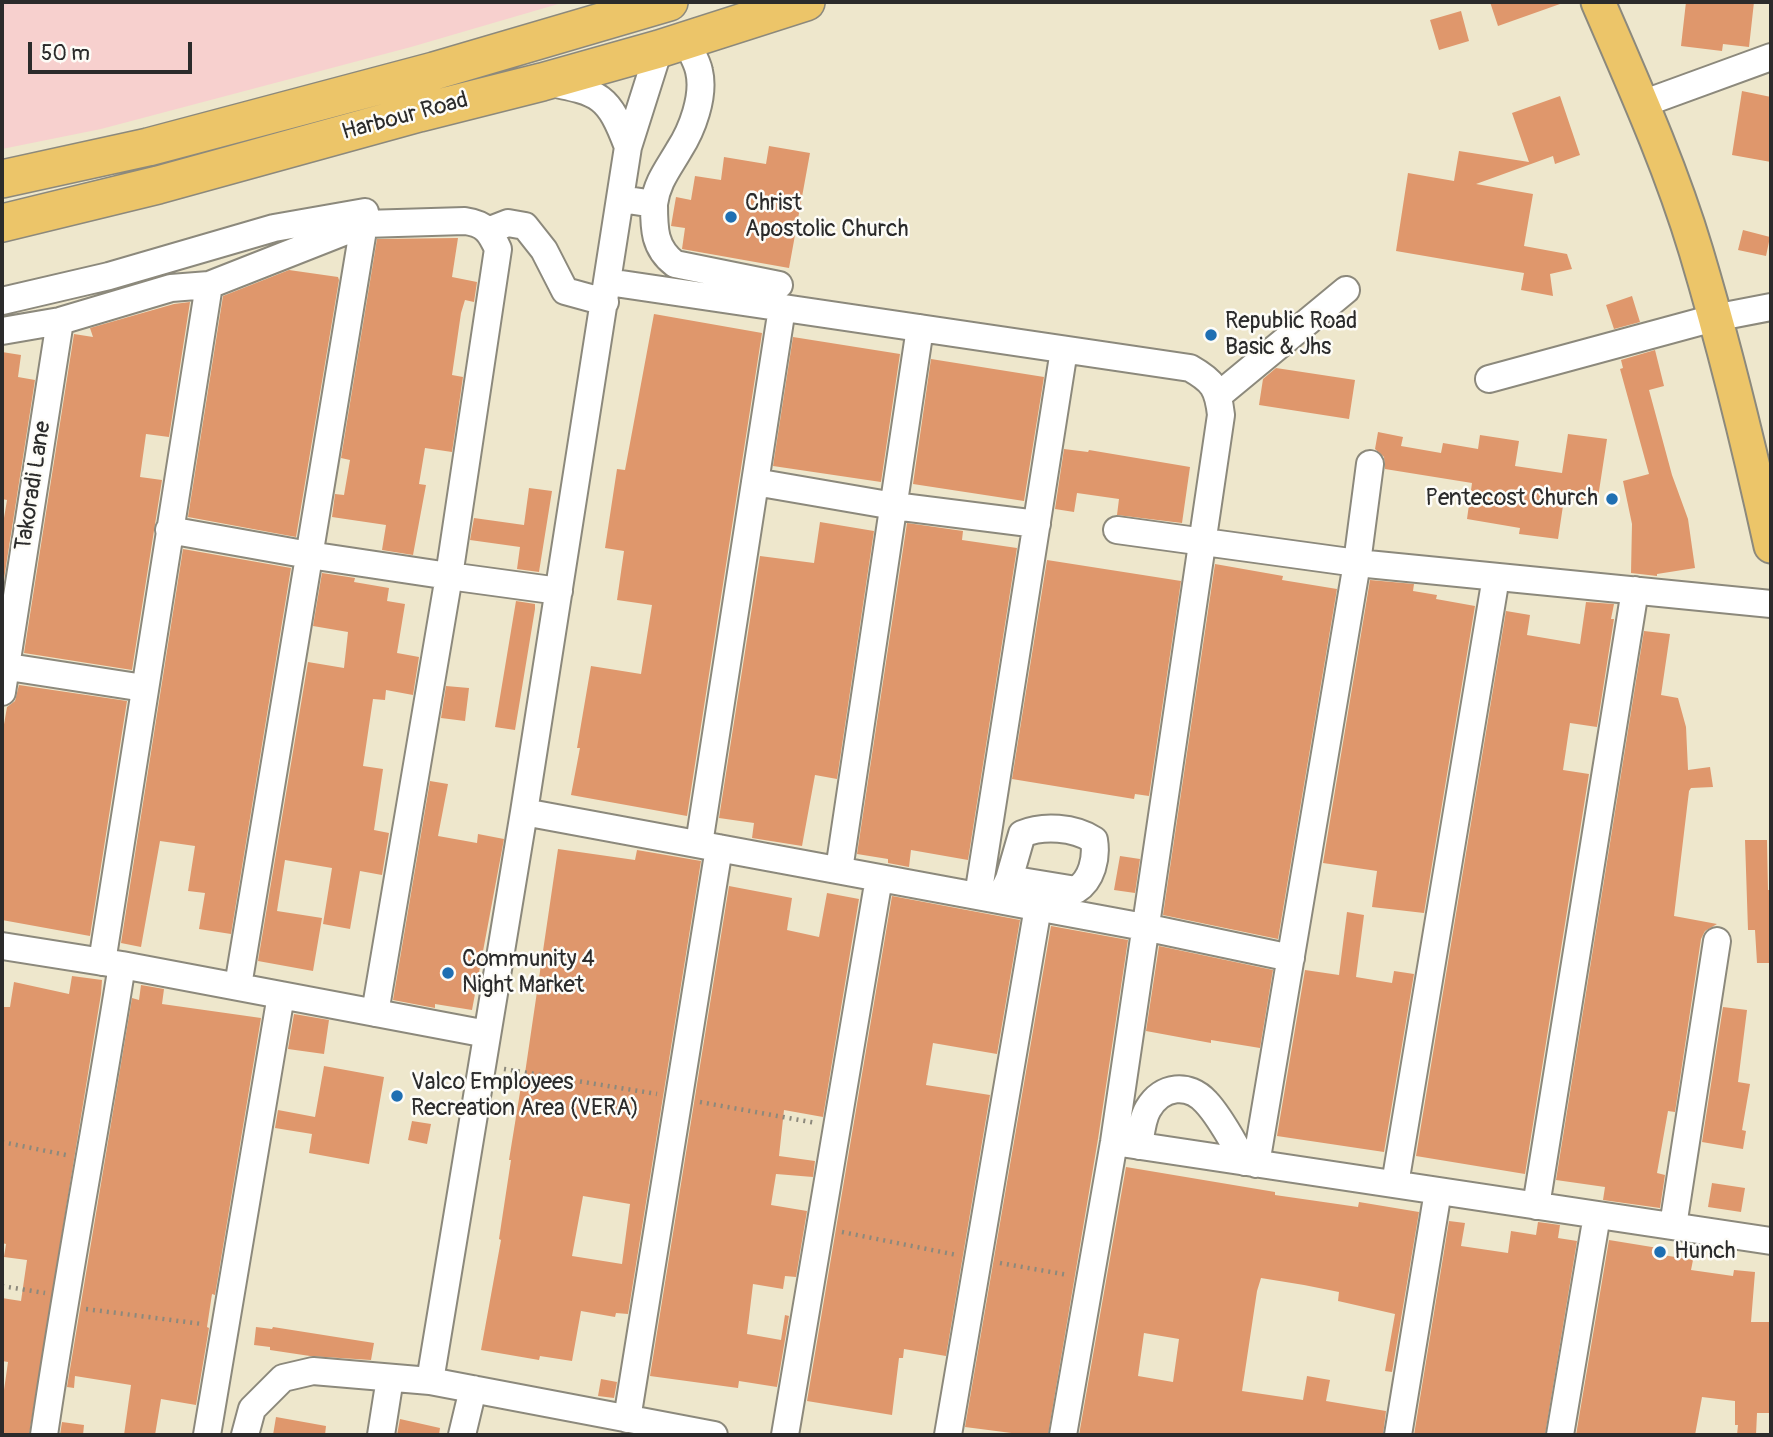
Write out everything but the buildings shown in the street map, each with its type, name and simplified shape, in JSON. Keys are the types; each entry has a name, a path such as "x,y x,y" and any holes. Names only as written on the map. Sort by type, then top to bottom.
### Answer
{"highway":[{"name":"Harbour Road","path":"2,179 148,147 369,88 669,2"},
{"name":"Harbour Road","path":"2,223 158,185 542,82 673,45 806,2"}],"main road":[{"path":"1598,2 1642,104 1695,249 1744,424 1771,543"}],"street":[{"path":"430,1381 524,812 628,147 673,45 699,71 699,95 688,135 660,178 654,204 654,229 659,246 665,257 675,264 780,296 920,328 1190,369 1209,379 1219,395 1222,415 1144,927 1126,1144 1063,1435"},
{"path":"1642,104 1771,57"},
{"path":"542,82 587,90 598,96 615,115 628,147"},
{"path":"621,199 654,204"},
{"path":"2,301 109,276 274,228 360,212 479,223 490,230 498,249 496,272 449,576 375,1013"},
{"path":"2,331 60,321 171,288 209,285 364,224 464,221"},
{"path":"490,230 508,223 525,226 544,250 565,290 780,296"},
{"path":"238,986 364,224"},
{"path":"44,1435 63,1306 91,1161 144,688 209,285"},
{"path":"1219,395 1346,290"},
{"path":"627,1419 709,846 780,296"},
{"path":"1489,379 1714,318 1771,307"},
{"name":"Takoradi Lane","path":"3,675 60,321"},
{"path":"839,870 920,328"},
{"path":"995,892 1037,524 1064,350"},
{"path":"1251,1163 1291,958 1357,563 1370,464"},
{"path":"755,482 894,506 1037,524"},
{"path":"169,530 309,555 559,591"},
{"path":"1117,530 1357,563 1771,604"},
{"path":"1395,1184 1496,577"},
{"path":"1536,1206 1635,590"},
{"path":"3,675 144,688"},
{"path":"524,812 879,878 995,892 1038,907 1291,958"},
{"path":"785,1435 879,878"},
{"path":"948,1435 1038,907"},
{"path":"1673,1226 1717,941"},
{"path":"2,946 238,986 487,1034"},
{"path":"207,1435 281,995"},
{"path":"1126,1144 1148,1108 1163,1093 1176,1088 1190,1090 1206,1102 1251,1163"},
{"path":"1126,1144 1771,1241"},
{"path":"1398,1435 1438,1191"},
{"path":"1560,1435 1597,1215"},
{"path":"244,1435 252,1409 283,1378 313,1371 430,1381 713,1435"},
{"path":"381,1435 390,1378"},
{"path":"462,1435 473,1389"}],"path":[{"path":"2,1142 91,1161"},
{"path":"2,1286 56,1294 63,1306 224,1327"}],"shaded area":[{"path":"2,2 565,2 411,47 101,129 2,149"}],"place":[{"name":"Christ Apostolic Church","path":"731,217"},
{"name":"Republic Road Basic & Jhs","path":"1211,335"},
{"name":"Pentecost Church","path":"1612,499"},
{"name":"Community 4 Night Market","path":"448,973"},
{"name":"Valco Employees Recreation Area (VERA)","path":"397,1096"},
{"name":"Hunch","path":"1660,1252"}]}
